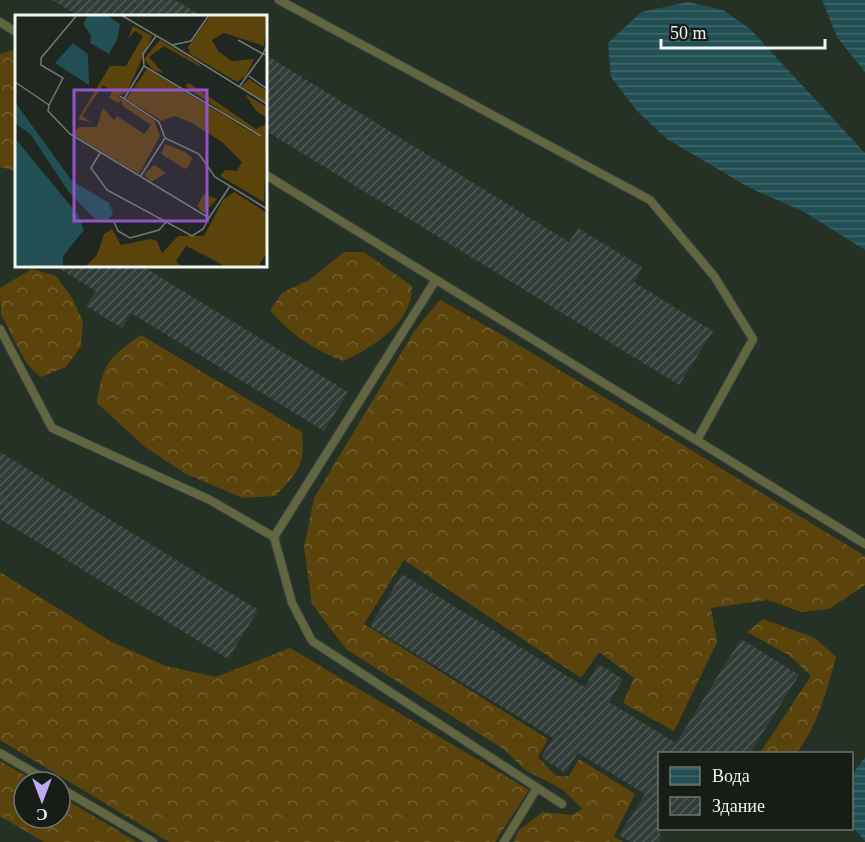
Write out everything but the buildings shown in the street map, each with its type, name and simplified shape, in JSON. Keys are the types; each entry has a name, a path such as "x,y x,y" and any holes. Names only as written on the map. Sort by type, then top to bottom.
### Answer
{"lane":[{"path":"279,0 650,200 714,276 753,339 697,440"},
{"path":"0,22 15,31"},
{"path":"267,176 865,544"},
{"path":"274,537 435,281"},
{"path":"0,329 52,428 210,500 274,537 292,603 312,641 562,804"},
{"path":"0,753 29,770"},
{"path":"504,842 537,788"},
{"path":"72,795 153,842"}],"shaded area":[{"path":"0,0 865,0 865,842 0,842"}],"green space":[{"path":"15,49 15,171 0,167 0,54"},
{"path":"344,252 364,252 412,286 411,299 399,322 367,349 343,361 303,340 286,327 270,310 282,293 311,279"},
{"path":"32,269 56,276 72,298 83,321 81,346 66,367 41,377 23,357 1,315 0,288"},
{"path":"440,300 499,333 865,556 865,585 829,609 802,612 767,600 711,608 717,642 674,731 623,703 634,678 599,652 581,678 404,560 364,624 548,739 538,757 556,776 569,776 579,759 635,794 614,836 623,842 513,842 519,830 543,812 572,815 582,809 562,789 525,770 505,750 346,649 312,604 304,547 314,498 415,330"},
{"path":"141,335 302,432 301,461 290,480 276,496 243,498 186,474 145,447 97,403 102,379 109,363 114,356"},
{"path":"0,572 110,641 166,666 216,677 290,648 529,790 495,842 169,842 72,783 72,770 50,770 0,740"},
{"path":"763,619 815,638 836,657 816,720 797,752 761,752 811,676 790,656 747,632"},
{"path":"0,761 15,770 12,770 12,823 0,816"},
{"path":"72,803 137,842 44,842 24,830 72,830"}],"water":[{"path":"822,0 865,0 865,72 837,37"},
{"path":"688,2 723,10 750,29 865,153 865,250 806,213 750,188 667,139 637,111 611,77 608,43 641,12"},
{"path":"865,757 865,841 853,827 853,774"}]}
